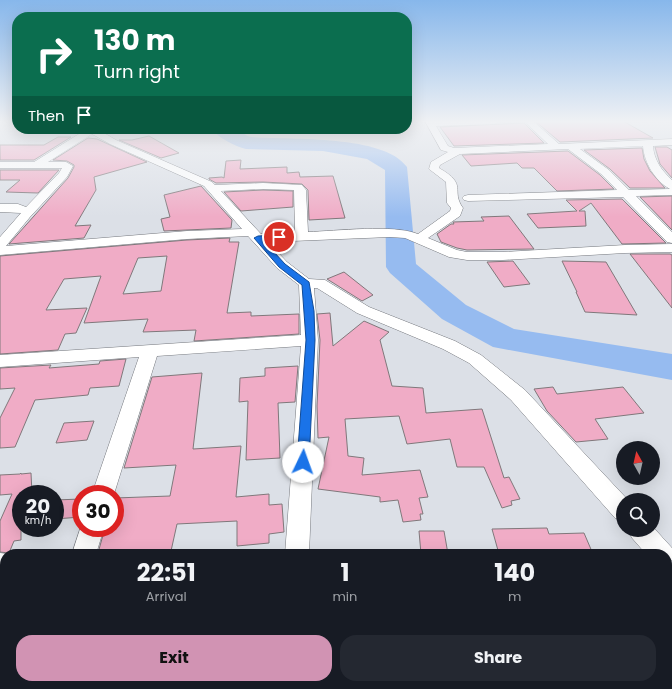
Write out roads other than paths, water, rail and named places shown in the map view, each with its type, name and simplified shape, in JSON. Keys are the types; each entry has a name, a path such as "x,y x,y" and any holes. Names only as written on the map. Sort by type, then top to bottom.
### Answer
{"street":[{"path":"36,165 54,153"},
{"path":"136,153 157,163 200,179 212,188 261,236 282,265 310,283 320,283 363,310 449,345 475,359 518,395 616,503"},
{"path":"413,237 456,213 457,208 453,203 452,183 450,178 434,169 435,164 454,153"},
{"path":"580,153 605,172 672,239"},
{"path":"649,153 658,172 672,186"},
{"path":"0,165 68,166 63,175 28,211 0,250"},
{"path":"212,188 263,186 298,187 300,190 302,236"},
{"path":"468,198 625,192 672,192"},
{"path":"0,208 18,208 28,211"},
{"path":"0,250 187,235 302,236 390,233 413,237 454,254 467,256 502,256 624,249 672,248"},
{"path":"297,549 310,340 310,283"},
{"path":"0,360 310,340"},
{"path":"106,485 150,350"},
{"path":"86,549 89,537"},
{"path":"646,537 657,549"}],"waterway":[{"path":"368,153 373,154 396,167 401,267 454,312 506,339 672,367"}]}
